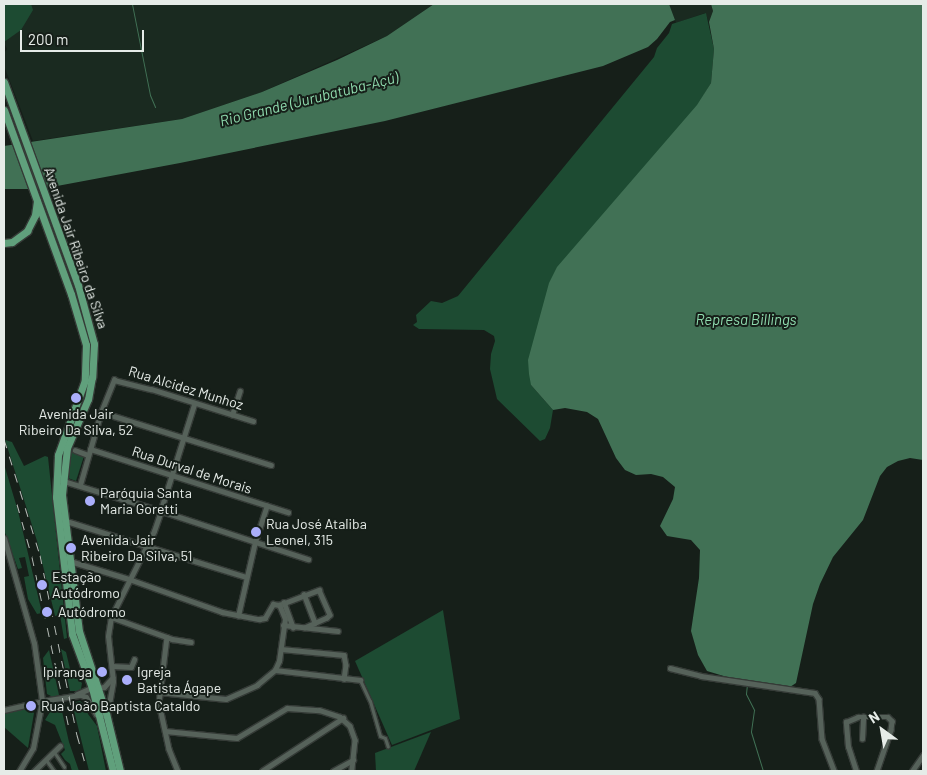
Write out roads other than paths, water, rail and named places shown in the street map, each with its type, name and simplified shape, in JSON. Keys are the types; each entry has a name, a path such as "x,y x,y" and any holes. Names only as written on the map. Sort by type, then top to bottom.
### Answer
{"main road":[{"name":"Avenida Jair Ribeiro da Silva","path":"4,82 59,232 91,328 94,344 93,370 88,398 67,448 59,480 66,521 80,639 98,688"},
{"name":"Avenida Jair Ribeiro da Silva","path":"4,110 50,234 83,331 87,364 83,386 61,445 57,511 72,634 98,688"},
{"path":"4,243 12,242 27,231 35,215 37,200"},
{"path":"87,364 93,370"},
{"path":"57,511 62,519 66,521"},
{"path":"98,688 113,771"},
{"path":"103,714 120,771"}],"street":[{"name":"Rua Alcidez Munhoz","path":"101,412 112,381 118,379 252,421"},
{"path":"232,414 240,391"},
{"path":"75,695 85,696 94,712 103,714 111,700 113,677 108,636 111,617 161,511 195,402"},
{"path":"80,485 101,412 271,465"},
{"name":"Rua Durval de Morais","path":"90,449 288,512"},
{"path":"75,450 88,455"},
{"path":"59,480 80,485 308,558"},
{"path":"238,616 255,542 267,506"},
{"path":"66,521 246,578"},
{"path":"4,538 34,643 42,701 33,748 19,771"},
{"path":"70,561 222,612 262,619 273,604 282,603 319,590 326,600 330,615 305,628"},
{"path":"304,594 316,623"},
{"path":"159,692 226,699 246,691 275,670 281,649 284,615 282,603"},
{"path":"282,603 293,627"},
{"path":"111,617 167,637 191,642"},
{"path":"283,625 338,632"},
{"path":"167,637 159,703 170,754 179,771"},
{"path":"281,649 344,655 346,658 344,678"},
{"path":"112,666 131,667 134,660"},
{"path":"670,668 752,685 815,693 819,699 822,739 834,771"},
{"path":"275,670 360,680 370,701 380,736 384,738 388,747"},
{"path":"4,710 75,695 98,688 113,677"},
{"path":"98,688 108,690 111,700"},
{"path":"165,731 236,738 284,710 293,707 328,712 343,718 354,735 352,771"},
{"path":"862,739 864,717"},
{"path":"856,771 849,752 846,725 849,720 864,717 888,717 892,720 891,730 877,771"},
{"path":"262,771 343,718"},
{"path":"34,771 60,746"},
{"path":"54,752 64,767"},
{"path":"912,771 923,755"},
{"path":"46,760 54,771"},
{"path":"333,771 352,760"}],"water":[{"name":"Rio Grande (Jurubatuba-Açú)","path":"434,4 669,4 675,20 670,22 648,47 603,66 385,121 41,189 4,189 4,146 182,119 262,92 337,60 387,36"},
{"name":"Represa Billings","path":"711,4 923,4 923,460 910,458 898,461 887,467 880,476 863,520 833,557 820,584 813,604 796,683 790,687 747,683 707,671 698,655 691,631 699,578 700,550 691,540 667,536 660,526 673,499 675,487 663,477 651,474 636,475 625,470 616,458 598,419 587,412 565,408 553,410 531,385 529,374 528,360 549,283 557,267 697,105 711,83 714,49 709,22 713,11"}],"waterway":[{"path":"132,4 150,95 155,107"},
{"path":"747,684 746,694 754,710 751,732 763,771"}],"railway":[{"path":"4,439 40,555 77,735 87,771"},
{"path":"17,504 32,557 69,728"}],"place":[{"name":"Avenida Jair Ribeiro Da Silva, 52","path":"76,398"},
{"name":"Paróquia Santa Maria Goretti","path":"90,501"},
{"name":"Rua José Ataliba Leonel, 315","path":"256,532"},
{"name":"Avenida Jair Ribeiro Da Silva, 51","path":"71,548"},
{"name":"Estação Autódromo","path":"42,585"},
{"name":"Autódromo","path":"47,612"},
{"name":"Ipiranga","path":"102,672"},
{"name":"Igreja Batista Ágape","path":"127,680"},
{"name":"Rua João Baptista Cataldo","path":"31,706"}]}
